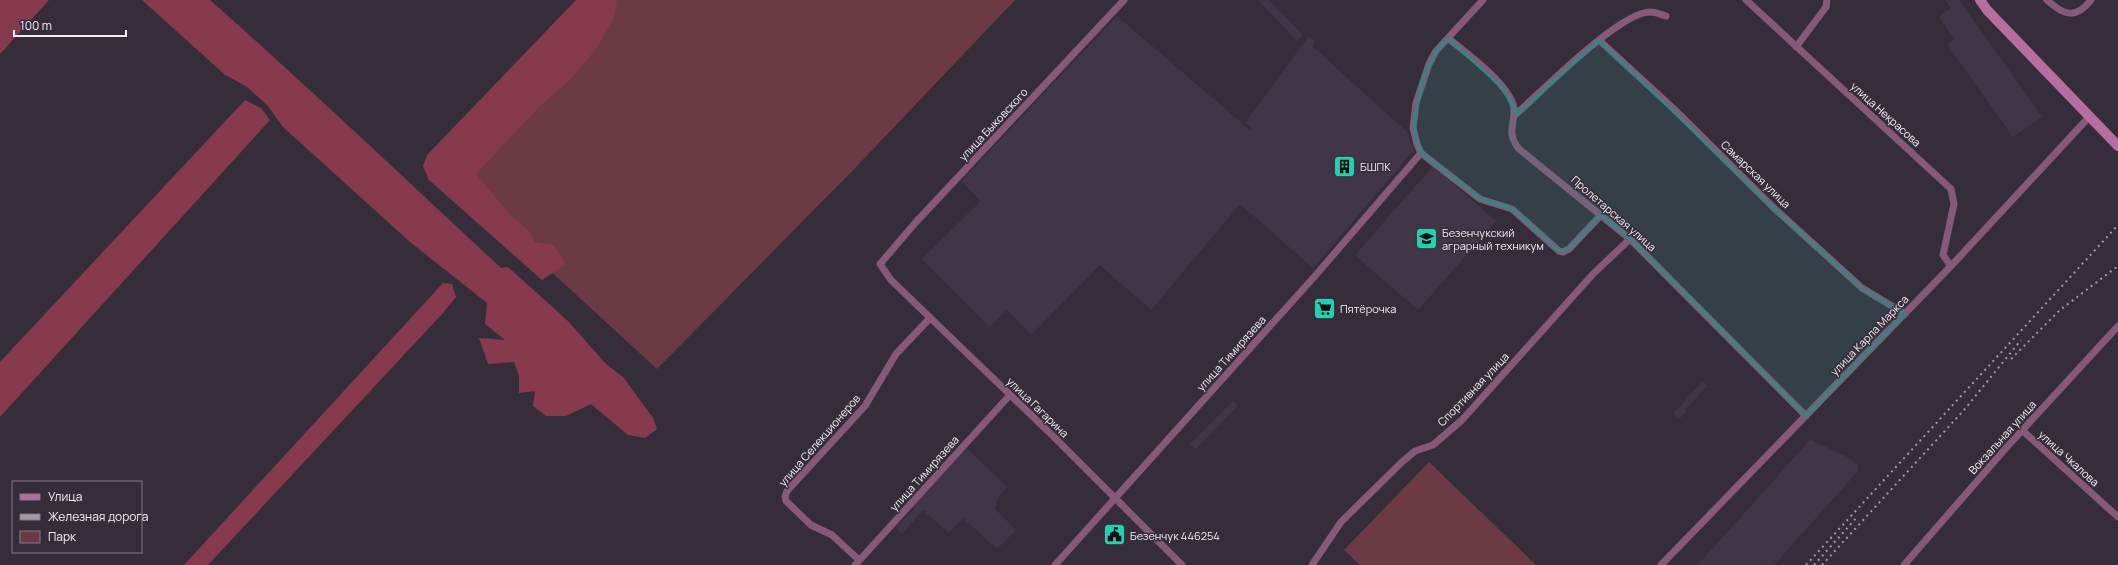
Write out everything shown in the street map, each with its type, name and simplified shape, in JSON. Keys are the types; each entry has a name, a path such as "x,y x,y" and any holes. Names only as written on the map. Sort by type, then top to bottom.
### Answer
{"street":[{"name":"улица Быковского","path":"880,264 916,222 1124,0"},
{"path":"1483,0 1436,51 1429,64 1416,103 1413,128 1421,153 1484,202 1512,209 1560,251 1563,252 1569,249 1601,215"},
{"name":"улица Некрасова","path":"1746,0 1951,189 1954,204 1943,255 1952,266"},
{"path":"1796,47 1826,7 1827,0"},
{"path":"1980,0 1987,10 2117,145"},
{"path":"2047,0 2057,9 2066,13 2075,14 2084,9 2091,0"},
{"path":"1514,116 1599,40 1627,19 1650,12 1666,16"},
{"name":"Пролетарская улица","path":"1448,38 1504,89 1513,104 1514,116 1511,131 1513,139 1519,148 1630,239 1806,416"},
{"name":"Самарская улица","path":"1599,40 1674,109 1774,208 1862,288 1905,314"},
{"name":"улица Карла Маркса","path":"1661,565 1952,266 2089,117"},
{"name":"улица Тимирязева","path":"1056,565 1315,276 1421,153"},
{"name":"Спортивная улица","path":"1312,565 1341,522 1415,451 1433,445 1462,420 1593,274 1630,239"},
{"name":"улица Гагарина","path":"880,264 890,280 1010,395 1182,565"},
{"name":"улица Селекционеров","path":"857,563 832,535 811,525 786,502 785,497 787,491 865,406 896,354 930,318"},
{"name":"Вокзальная улица","path":"1904,565 2118,326"},
{"name":"улица Тимирязева","path":"857,563 1010,395"},
{"name":"улица Чкалова","path":"2023,431 2118,516"}],"highlighted area":[{"path":"1448,38 1504,89 1517,114 1599,40 1774,208 1862,288 1905,314 1806,416 1630,239 1601,215 1569,249 1559,251 1512,209 1480,199 1421,153 1413,128 1422,81 1436,51"}],"shaded area":[{"path":"0,0 49,0 0,54"},
{"path":"142,0 210,0 320,99 501,268 508,267 568,321 606,364 624,378 653,418 657,429 645,438 628,435 591,404 566,416 546,416 533,406 535,391 519,393 519,376 514,362 488,364 479,338 505,340 485,324 487,303 410,242 283,127 268,106 247,87 224,74"},
{"path":"576,0 617,0 614,18 596,49 570,80 539,107 476,174 512,217 530,232 535,242 554,245 566,264 542,280 429,180 423,166 427,155"},
{"path":"1258,0 1269,0 1303,35 1297,41"},
{"path":"1945,0 1959,0 2042,117 2013,137 1947,44 1954,39 1939,17 1951,8"},
{"path":"1117,16 1250,130 1251,128 1245,123 1309,36 1315,41 1312,46 1407,132 1414,150 1313,268 1240,204 1151,310 1100,265 1031,335 1007,310 990,327 922,259 981,201 961,181"},
{"path":"245,100 261,108 270,120 0,417 0,362"},
{"name":"Безенчукский аграрный техникум","path":"1433,166 1496,221 1418,310 1355,255"},
{"path":"443,283 452,284 456,297 442,314 208,565 184,565"},
{"path":"1702,382 1707,386 1685,410 1686,412 1679,419 1673,414"},
{"path":"1233,401 1238,406 1196,449 1190,444"},
{"path":"1810,440 1844,455 1858,465 1858,471 1774,565 1698,565"},
{"path":"967,448 1007,487 998,497 995,509 1016,530 997,549 963,518 949,533 923,510 902,534 896,528 914,509 911,506"}],"green space":[{"path":"614,0 1015,0 857,166 657,369 449,178"},
{"path":"1429,462 1536,565 1360,565 1344,550"}],"railway":[{"path":"1806,565 2118,225"},
{"path":"2011,359 2060,310 2118,266"},
{"path":"1822,565 1964,410 2021,340"},
{"path":"1814,565 1858,516"}],"place":[{"name":"БШПК","path":"1345,166"},
{"name":"Безенчукский аграрный техникум","path":"1426,238"},
{"name":"Пятёрочка","path":"1325,308"},
{"name":"Безенчук 446254","path":"1115,535"}]}
